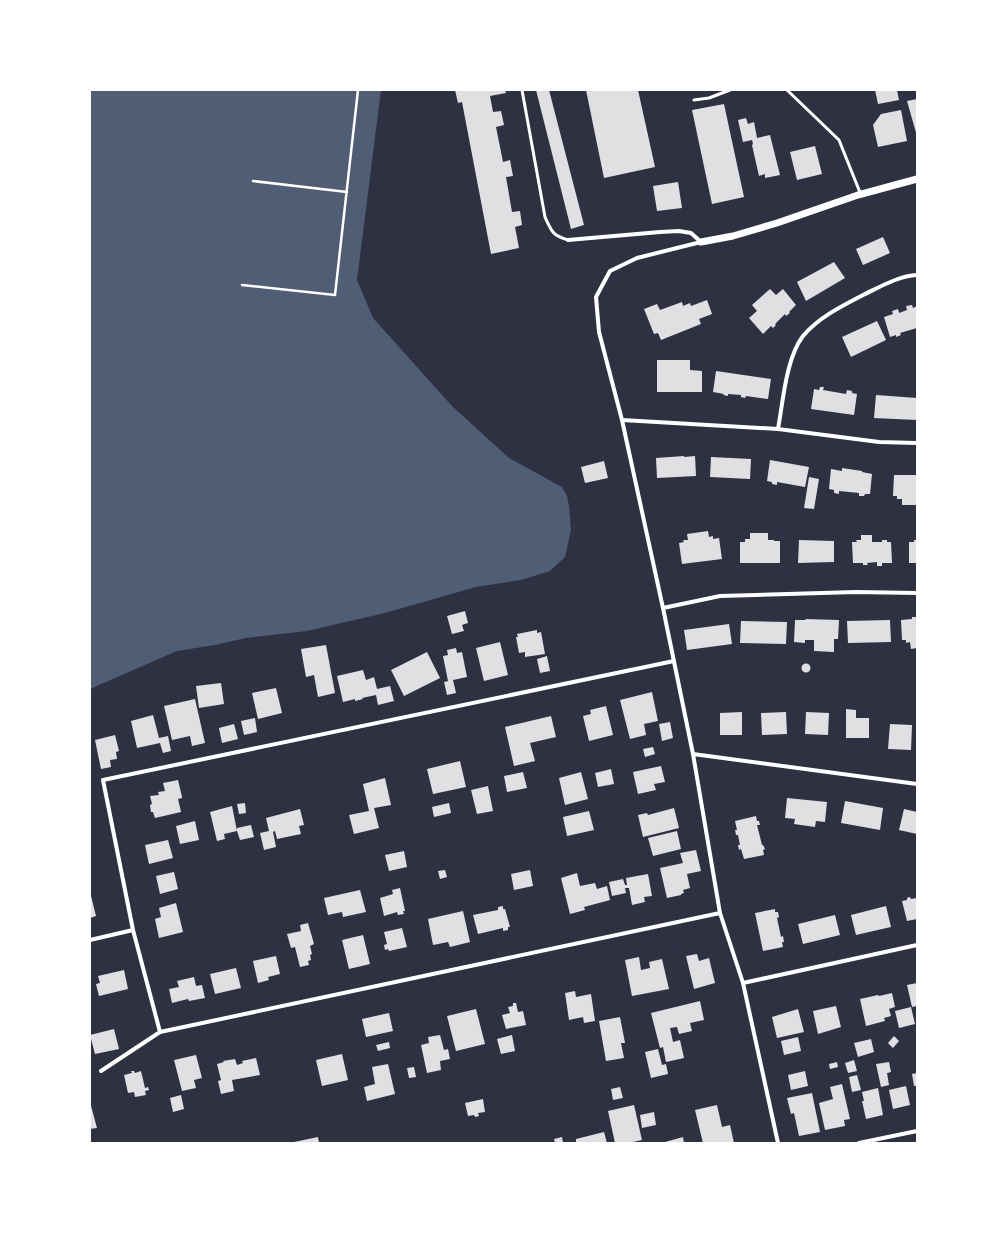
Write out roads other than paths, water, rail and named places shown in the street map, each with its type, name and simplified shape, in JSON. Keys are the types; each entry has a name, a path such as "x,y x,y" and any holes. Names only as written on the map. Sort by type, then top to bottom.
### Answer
{"street":[{"path":"778,1143 743,983 720,913 693,754 622,420 599,332 596,297 610,271 637,258 701,242 733,236 861,194 917,179"},
{"path":"568,240 679,231 691,232 701,242"},
{"path":"778,429 786,383 792,361 804,335 826,316 844,305 894,281 909,275 917,275"},
{"path":"622,420 778,429 879,442 917,443"},
{"path":"663,608 720,596 856,592 917,593"},
{"path":"160,1032 133,930 103,780 674,661"},
{"path":"693,754 917,784"},
{"path":"101,1070 160,1032 720,913"},
{"path":"90,940 133,930"},
{"path":"743,983 917,945"},
{"path":"859,1143 917,1131"}],"lane":[{"path":"522,90 545,217 552,232 568,240"},
{"path":"694,100 708,98 730,90"},
{"path":"787,90 839,140 861,194"}],"water":[{"path":"90,90 381,90 357,280 373,318 452,406 509,458 562,487 567,496 571,530 565,557 550,571 521,580 476,587 385,613 307,631 246,638 177,651 90,689"}]}
